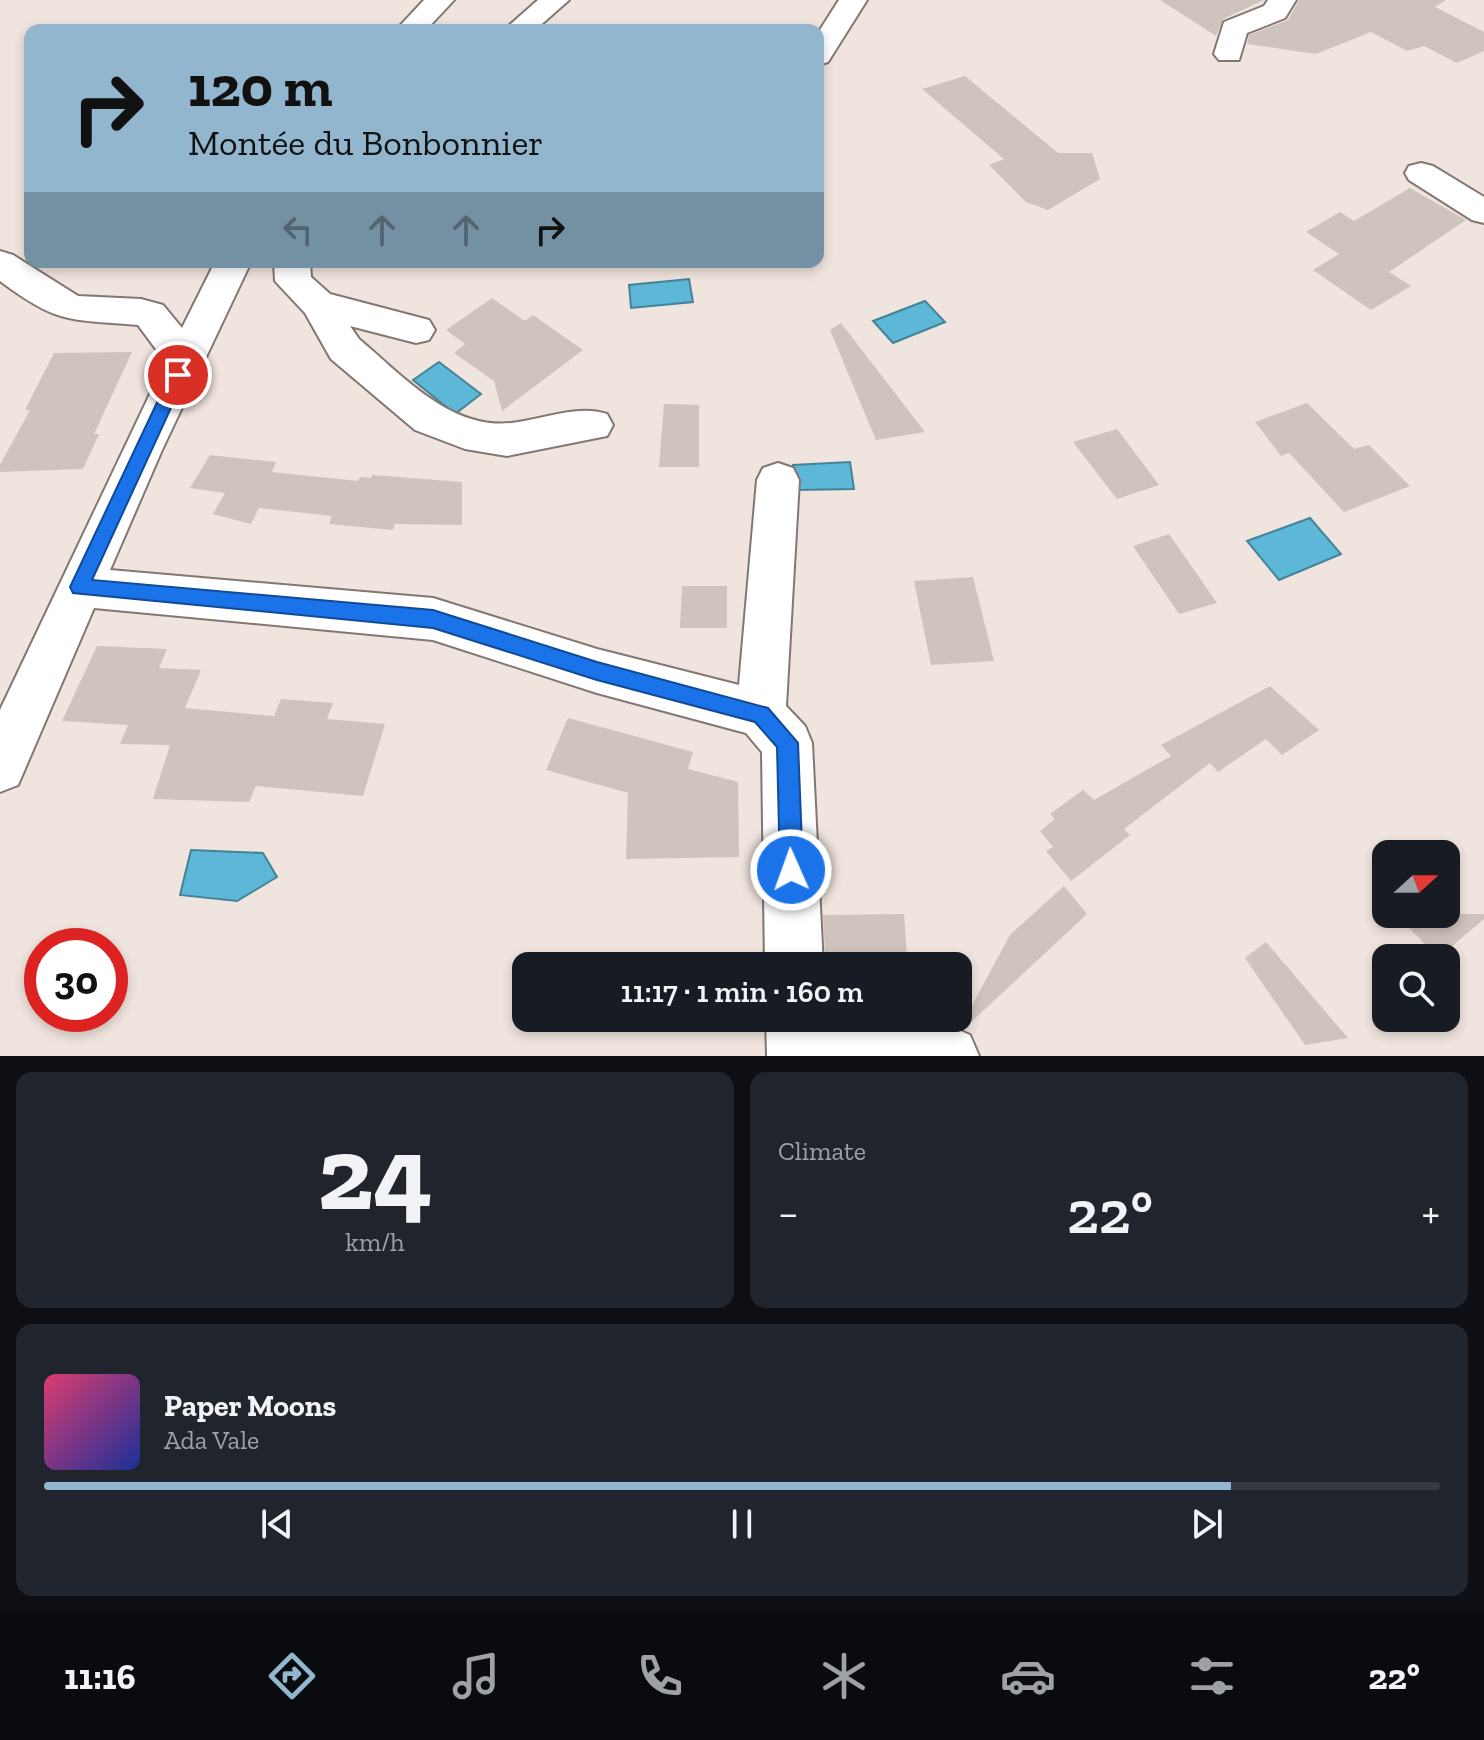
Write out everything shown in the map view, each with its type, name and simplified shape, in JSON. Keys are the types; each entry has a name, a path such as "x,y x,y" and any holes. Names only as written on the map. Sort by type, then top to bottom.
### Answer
{"street":[{"path":"416,24 440,0"},
{"path":"525,24 555,0"},
{"path":"824,46 853,0"},
{"path":"1229,54 1234,28 1275,12 1282,0"},
{"path":"1421,173 1484,212"},
{"path":"0,263 63,305 81,310 150,314 172,342 190,350"},
{"path":"0,767 80,587 230,268"},
{"path":"292,268 293,281 318,304 345,349 429,419 465,433 507,440 593,425"},
{"path":"318,304 416,330"},
{"path":"761,714 778,480"},
{"path":"80,587 433,619 597,671 761,714 787,743 794,952"},
{"path":"796,1032 797,1055 949,1056"}],"water":[{"path":"689,279 693,302 631,308 629,285"},
{"path":"925,301 945,322 893,343 873,321"},
{"path":"439,362 481,394 455,414 413,380"},
{"path":"850,462 854,489 795,490 793,465"},
{"path":"1310,518 1341,554 1279,580 1247,541"},
{"path":"191,850 263,853 277,877 237,901 180,895"}],"building":[{"path":"1160,0 1264,0 1223,19 1216,36"},
{"path":"1299,0 1446,0 1435,7 1484,32 1484,51 1457,63 1424,46 1407,51 1371,32 1316,54 1247,44 1249,35 1288,20"},
{"path":"965,76 1058,153 1092,153 1100,179 1048,210 1026,202 989,165 1004,159 922,89"},
{"path":"1410,188 1466,220 1389,272 1411,286 1371,310 1313,270 1339,254 1306,232 1340,212 1354,221"},
{"path":"492,298 525,321 533,315 583,350 502,411 494,381 454,353 465,344 446,330"},
{"path":"841,323 925,432 876,440 830,330"},
{"path":"132,352 94,434 99,434 83,469 0,472 0,465 30,410 25,410 54,353"},
{"path":"1307,403 1354,449 1369,445 1410,486 1344,512 1289,453 1281,456 1255,422"},
{"path":"664,404 699,405 699,467 659,467"},
{"path":"1117,429 1159,485 1117,499 1073,442"},
{"path":"210,455 276,462 272,472 358,481 360,477 371,478 372,475 462,482 462,525 395,524 393,530 329,524 332,516 259,508 251,524 213,514 225,493 190,488"},
{"path":"1169,534 1217,603 1179,614 1133,546"},
{"path":"973,577 994,661 931,665 914,581"},
{"path":"682,586 727,586 727,628 680,628"},
{"path":"97,646 167,649 159,668 201,670 185,708 274,716 281,699 333,703 327,719 385,724 363,796 256,786 249,802 153,799 170,745 120,744 128,725 62,721"},
{"path":"1270,686 1319,730 1282,755 1266,739 1218,772 1210,763 1124,829 1130,835 1071,881 1046,851 1053,847 1040,831 1055,819 1050,814 1083,790 1094,800 1171,756 1161,745"},
{"path":"568,718 693,752 688,769 738,782 739,857 626,859 628,793 546,770"},
{"path":"1064,886 1087,914 972,1021 972,1005 1010,935"},
{"path":"904,914 907,952 825,952 823,915"},
{"path":"1460,914 1484,914 1484,919 1455,944 1425,944 1409,928 1460,928"},
{"path":"1266,942 1348,1038 1305,1045 1245,958"}],"route":[{"path":"178,375 80,587 433,619 597,671 761,714 787,743 791,870"}]}
